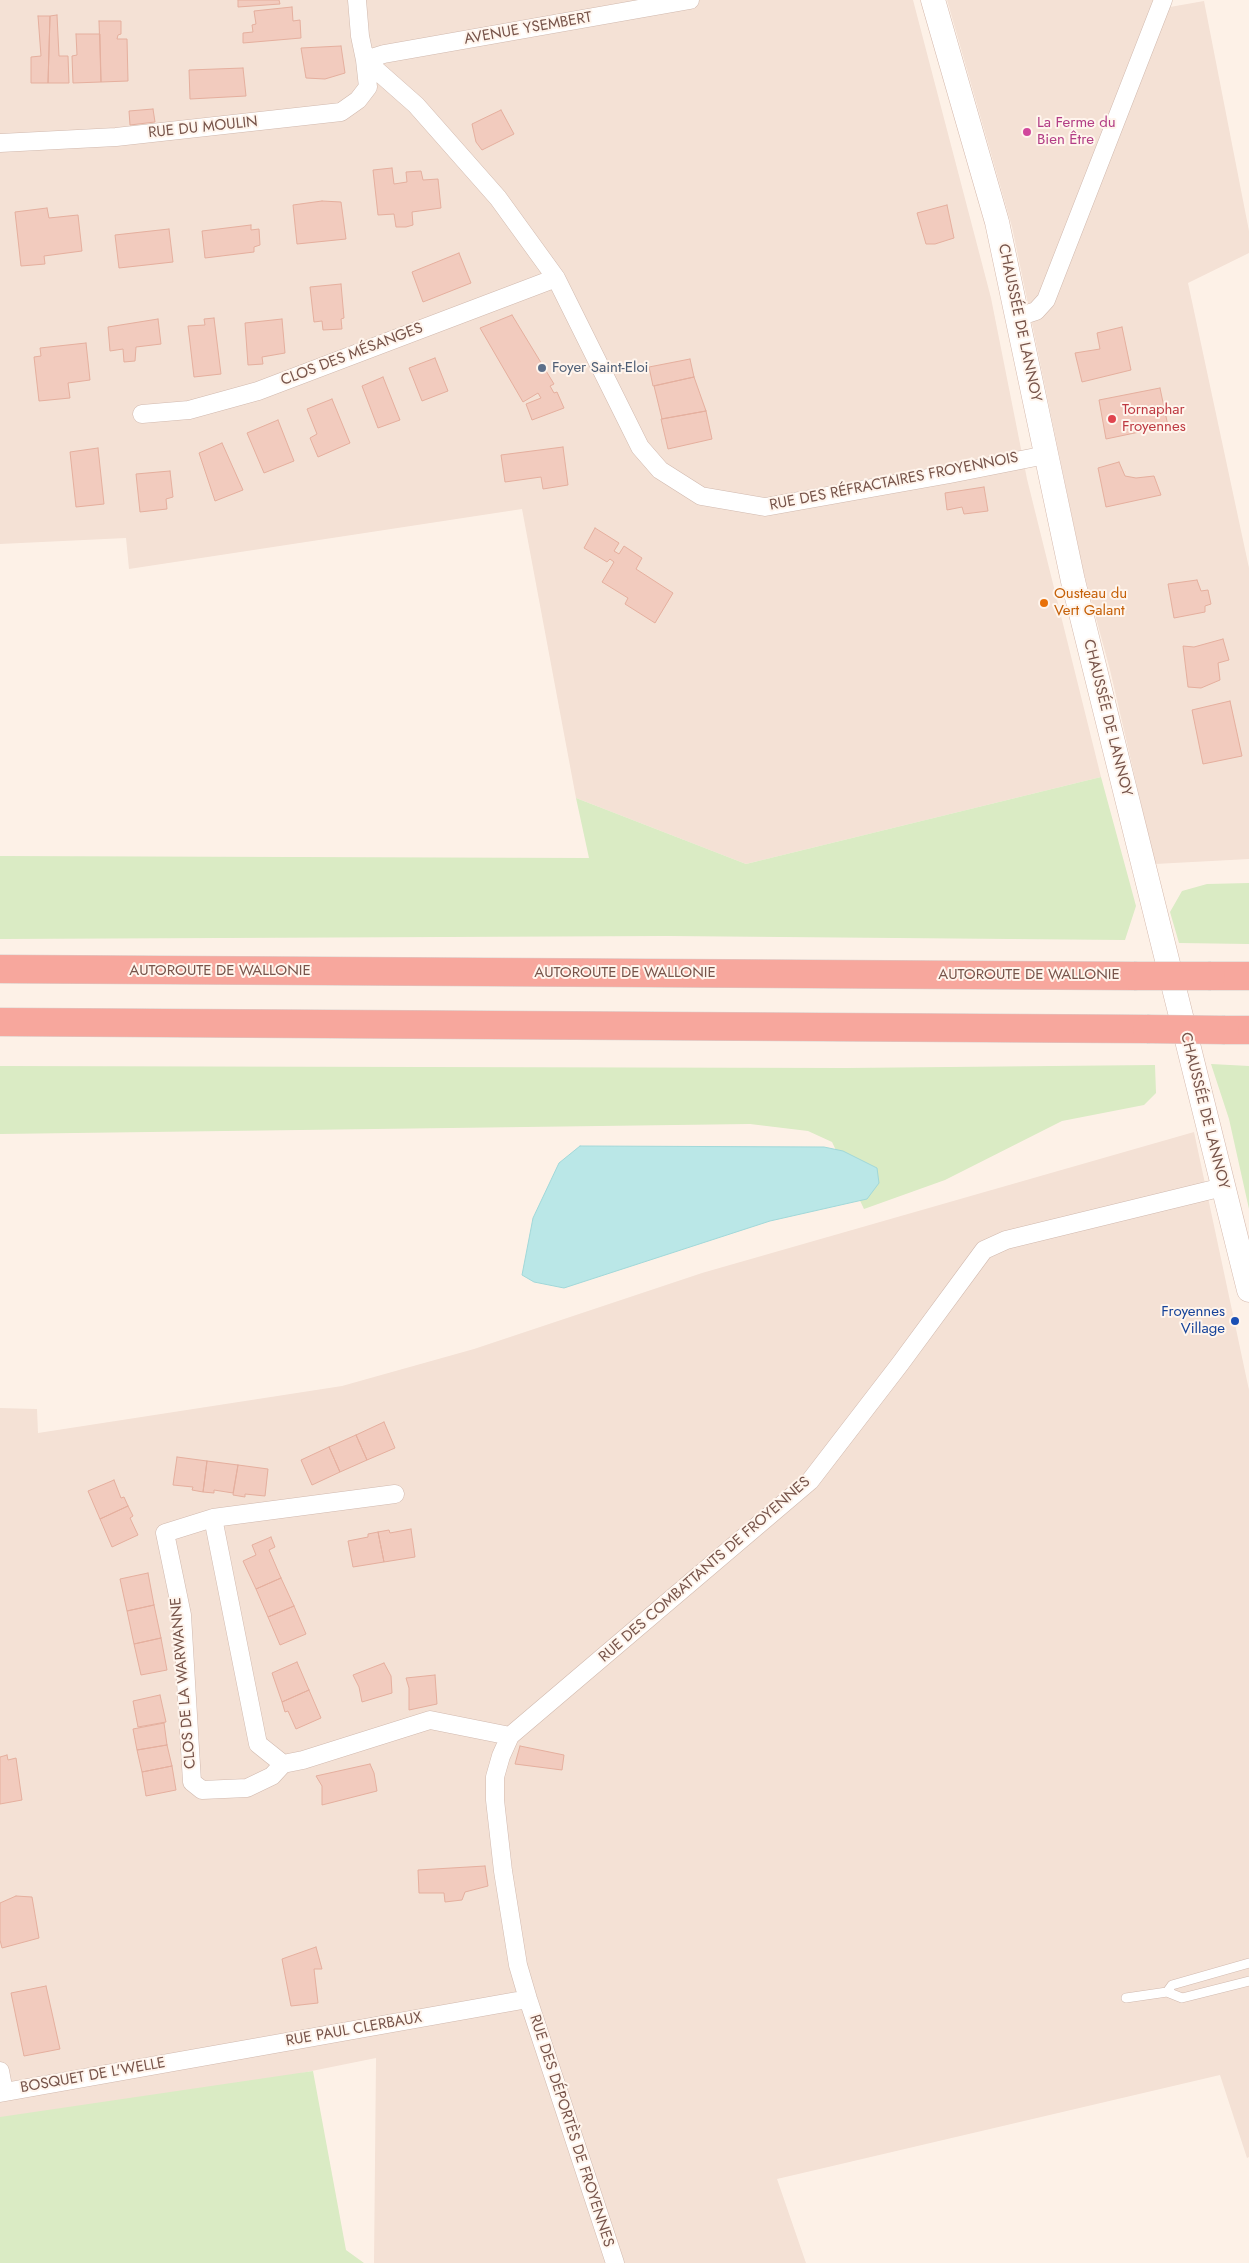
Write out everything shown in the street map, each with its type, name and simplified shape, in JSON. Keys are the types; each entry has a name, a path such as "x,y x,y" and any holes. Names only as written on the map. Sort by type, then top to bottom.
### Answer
{"highway":[{"name":"AUTOROUTE DE WALLONIE","path":"0,969 1249,976"},
{"path":"0,1022 1237,1030"}],"main road":[{"name":"CHAUSSÉE DE LANNOY","path":"933,0 997,222 1074,580 1121,777 1249,1290"}],"street":[{"path":"357,0 360,36 365,60"},
{"name":"AVENUE YSEMBERT","path":"365,60 384,54 690,0"},
{"path":"1018,317 1036,311 1046,300 1163,0"},
{"name":"RUE DU MOULIN","path":"0,143 116,137 341,112 358,100 368,87 365,60"},
{"name":"RUE DES RÉFRACTAIRES FROYENNOIS","path":"365,60 416,105 498,198 556,278 640,447 660,470 701,496 765,507 1046,455"},
{"name":"CLOS DES MÉSANGES","path":"142,414 189,410 258,391 556,278"},
{"name":"RUE DES COMBATTANTS DE FROYENNES","path":"528,1999 518,1965 504,1880 495,1800 495,1777 501,1756 510,1736 810,1482 984,1250 1006,1240 1223,1187"},
{"name":"CLOS DE LA WARWANNE","path":"395,1494 213,1518 165,1533 182,1614 192,1782 202,1790 247,1788 272,1776 283,1764 303,1760 430,1720 510,1736"},
{"path":"213,1518 258,1744 283,1764"},
{"name":"RUE PAUL CLERBAUX","path":"181,2060 528,1999"},
{"name":"RUE DES DÉPORTÈS DE FROYENNES","path":"528,1999 615,2263"},
{"name":"BOSQUET DE L'WELLE","path":"0,2071 2,2092 181,2060"}],"lane":[{"path":"1167,1992 1172,1985 1249,1964"},
{"path":"1126,1998 1167,1992 1182,1998 1249,1981"}],"shaded area":[{"path":"0,0 913,0 991,298 1027,479 1101,777 746,864 576,798 522,509 129,569 126,538 0,544"},
{"path":"947,0 1168,0 1170,7 1204,1 1249,231 1249,253 1188,283 1249,568 1249,859 1155,864 1110,670 1083,570 1012,227"},
{"path":"1194,1132 1249,1390 1249,2157 1247,2158 1220,2075 777,2179 806,2263 374,2263 376,2058 0,2134 0,1408 37,1409 38,1433 342,1386 474,1349 702,1273"}],"green space":[{"path":"1101,777 1136,906 1125,940 667,936 0,939 0,856 589,858 576,798 746,864"},
{"path":"1249,883 1249,944 1179,943 1170,912 1182,891 1207,884"},
{"path":"1211,1064 1249,1066 1249,1209 1229,1119"},
{"path":"1155,1065 1156,1093 1144,1105 1062,1121 945,1180 864,1209 832,1142 808,1131 750,1124 0,1134 0,1066 846,1068"},
{"path":"313,2071 346,2250 364,2263 0,2263 0,2117"}],"water":[{"path":"580,1146 824,1147 843,1151 877,1168 879,1183 867,1199 770,1221 564,1288 534,1282 522,1275 533,1218 559,1163"}],"building":[{"path":"238,0 279,0 280,4 238,7"},
{"path":"292,7 293,21 300,20 301,38 243,43 243,33 253,32 252,25 256,24 254,11"},
{"path":"57,15 59,56 68,56 69,83 48,83 50,16"},
{"path":"38,16 50,16 48,83 31,83 31,57 41,56"},
{"path":"99,21 121,21 121,34 118,35 117,39 127,39 128,81 101,82"},
{"path":"76,34 100,34 101,82 73,83 72,56 77,55"},
{"path":"341,46 345,73 325,79 306,78 301,48"},
{"path":"243,68 246,96 190,99 189,70"},
{"path":"153,109 155,122 130,125 129,111"},
{"path":"501,110 514,134 482,150 476,142 472,124"},
{"path":"392,168 394,184 407,182 406,172 421,171 423,180 438,179 441,208 412,212 413,225 406,227 396,227 394,214 378,215 373,170"},
{"path":"322,201 341,202 346,239 297,244 293,205"},
{"path":"947,205 954,238 935,244 926,244 917,213"},
{"path":"47,208 49,218 78,215 82,251 44,256 45,264 21,266 15,212"},
{"path":"251,225 251,230 259,229 260,245 254,247 254,252 205,258 202,231"},
{"path":"169,229 173,262 119,268 115,235"},
{"path":"459,253 471,283 423,302 412,272"},
{"path":"341,284 344,318 341,319 342,329 323,330 322,321 314,322 310,287"},
{"path":"512,315 554,384 550,386 554,393 557,392 564,408 532,420 526,404 541,398 538,393 523,402 480,328"},
{"path":"214,318 221,374 194,377 188,326 205,325 204,319"},
{"path":"158,319 161,344 136,347 135,361 124,362 123,349 110,351 108,327"},
{"path":"282,319 285,353 262,357 263,364 248,365 245,323"},
{"path":"1122,327 1131,370 1082,382 1075,353 1100,349 1097,333"},
{"path":"86,343 90,380 68,383 70,398 39,401 34,357 41,356 40,348"},
{"path":"435,358 448,391 422,401 409,368"},
{"path":"690,359 694,377 653,386 649,367"},
{"path":"383,377 400,420 378,428 362,386"},
{"path":"694,377 706,411 662,419 654,386"},
{"path":"1160,388 1168,426 1106,439 1099,400"},
{"path":"332,399 350,443 318,457 310,438 317,434 307,409"},
{"path":"706,411 712,439 668,449 661,419"},
{"path":"278,420 294,461 264,473 247,433"},
{"path":"222,443 243,490 215,501 199,453"},
{"path":"563,447 568,485 543,489 541,477 505,482 501,455"},
{"path":"98,448 104,504 76,507 70,452"},
{"path":"1119,462 1125,476 1136,478 1154,476 1161,495 1106,507 1098,468"},
{"path":"170,471 173,497 166,499 167,509 140,512 136,474"},
{"path":"984,487 988,511 964,514 962,507 947,510 945,493"},
{"path":"595,528 619,543 614,551 619,554 624,546 642,558 636,569 673,593 655,623 625,604 628,598 602,582 614,562 610,559 607,562 584,548"},
{"path":"1197,580 1201,591 1208,590 1211,604 1205,606 1205,612 1174,618 1168,584"},
{"path":"1223,639 1229,660 1218,663 1220,680 1201,688 1188,687 1183,646 1194,647"},
{"path":"1230,701 1242,756 1203,764 1192,710"},
{"path":"384,1422 395,1448 367,1460 356,1435"},
{"path":"356,1435 367,1460 340,1472 329,1447"},
{"path":"329,1447 340,1472 312,1485 301,1460"},
{"path":"177,1457 207,1461 203,1492 192,1490 193,1487 173,1485"},
{"path":"207,1461 238,1465 233,1493 214,1490 214,1493 203,1492"},
{"path":"238,1465 268,1469 265,1496 245,1494 245,1497 233,1495"},
{"path":"114,1480 121,1498 124,1497 128,1506 100,1519 88,1491"},
{"path":"128,1506 133,1516 130,1518 138,1535 112,1547 100,1519"},
{"path":"411,1529 415,1557 384,1562 378,1532 389,1530 390,1533"},
{"path":"378,1532 384,1562 353,1567 348,1541 368,1537 368,1534"},
{"path":"271,1537 275,1547 269,1550 281,1578 256,1589 243,1561 256,1555 252,1545"},
{"path":"148,1573 154,1605 127,1611 120,1579"},
{"path":"281,1578 294,1606 268,1617 256,1589"},
{"path":"154,1605 161,1638 134,1644 127,1611"},
{"path":"294,1606 306,1634 280,1645 268,1617"},
{"path":"161,1638 167,1670 141,1675 134,1644"},
{"path":"297,1662 309,1690 282,1702 272,1673"},
{"path":"384,1663 391,1676 392,1693 362,1702 359,1687 353,1675"},
{"path":"435,1675 437,1704 409,1710 409,1688 406,1678"},
{"path":"309,1690 321,1718 296,1729 288,1711 285,1712 282,1702"},
{"path":"160,1695 166,1722 138,1727 133,1701"},
{"path":"164,1723 167,1745 137,1750 133,1729"},
{"path":"167,1745 172,1766 142,1772 137,1750"},
{"path":"520,1746 564,1755 562,1770 515,1764"},
{"path":"7,1755 8,1760 16,1758 22,1800 0,1804 0,1757"},
{"path":"370,1764 374,1773 377,1791 322,1805 322,1786 316,1776"},
{"path":"172,1766 176,1790 146,1796 142,1772"},
{"path":"485,1866 488,1886 465,1892 462,1900 445,1902 444,1893 419,1893 418,1870"},
{"path":"16,1896 32,1897 39,1938 2,1948 0,1940 0,1903"},
{"path":"316,1947 322,1969 314,1969 318,2003 291,2006 282,1959"},
{"path":"46,1986 60,2049 24,2056 11,1993"}],"place":[{"name":"La Ferme du Bien Être","path":"1027,132"},
{"name":"Foyer Saint-Eloi","path":"542,368"},
{"name":"Tornaphar Froyennes","path":"1112,419"},
{"name":"Ousteau du Vert Galant","path":"1044,603"},
{"name":"Froyennes Village","path":"1235,1321"}]}
